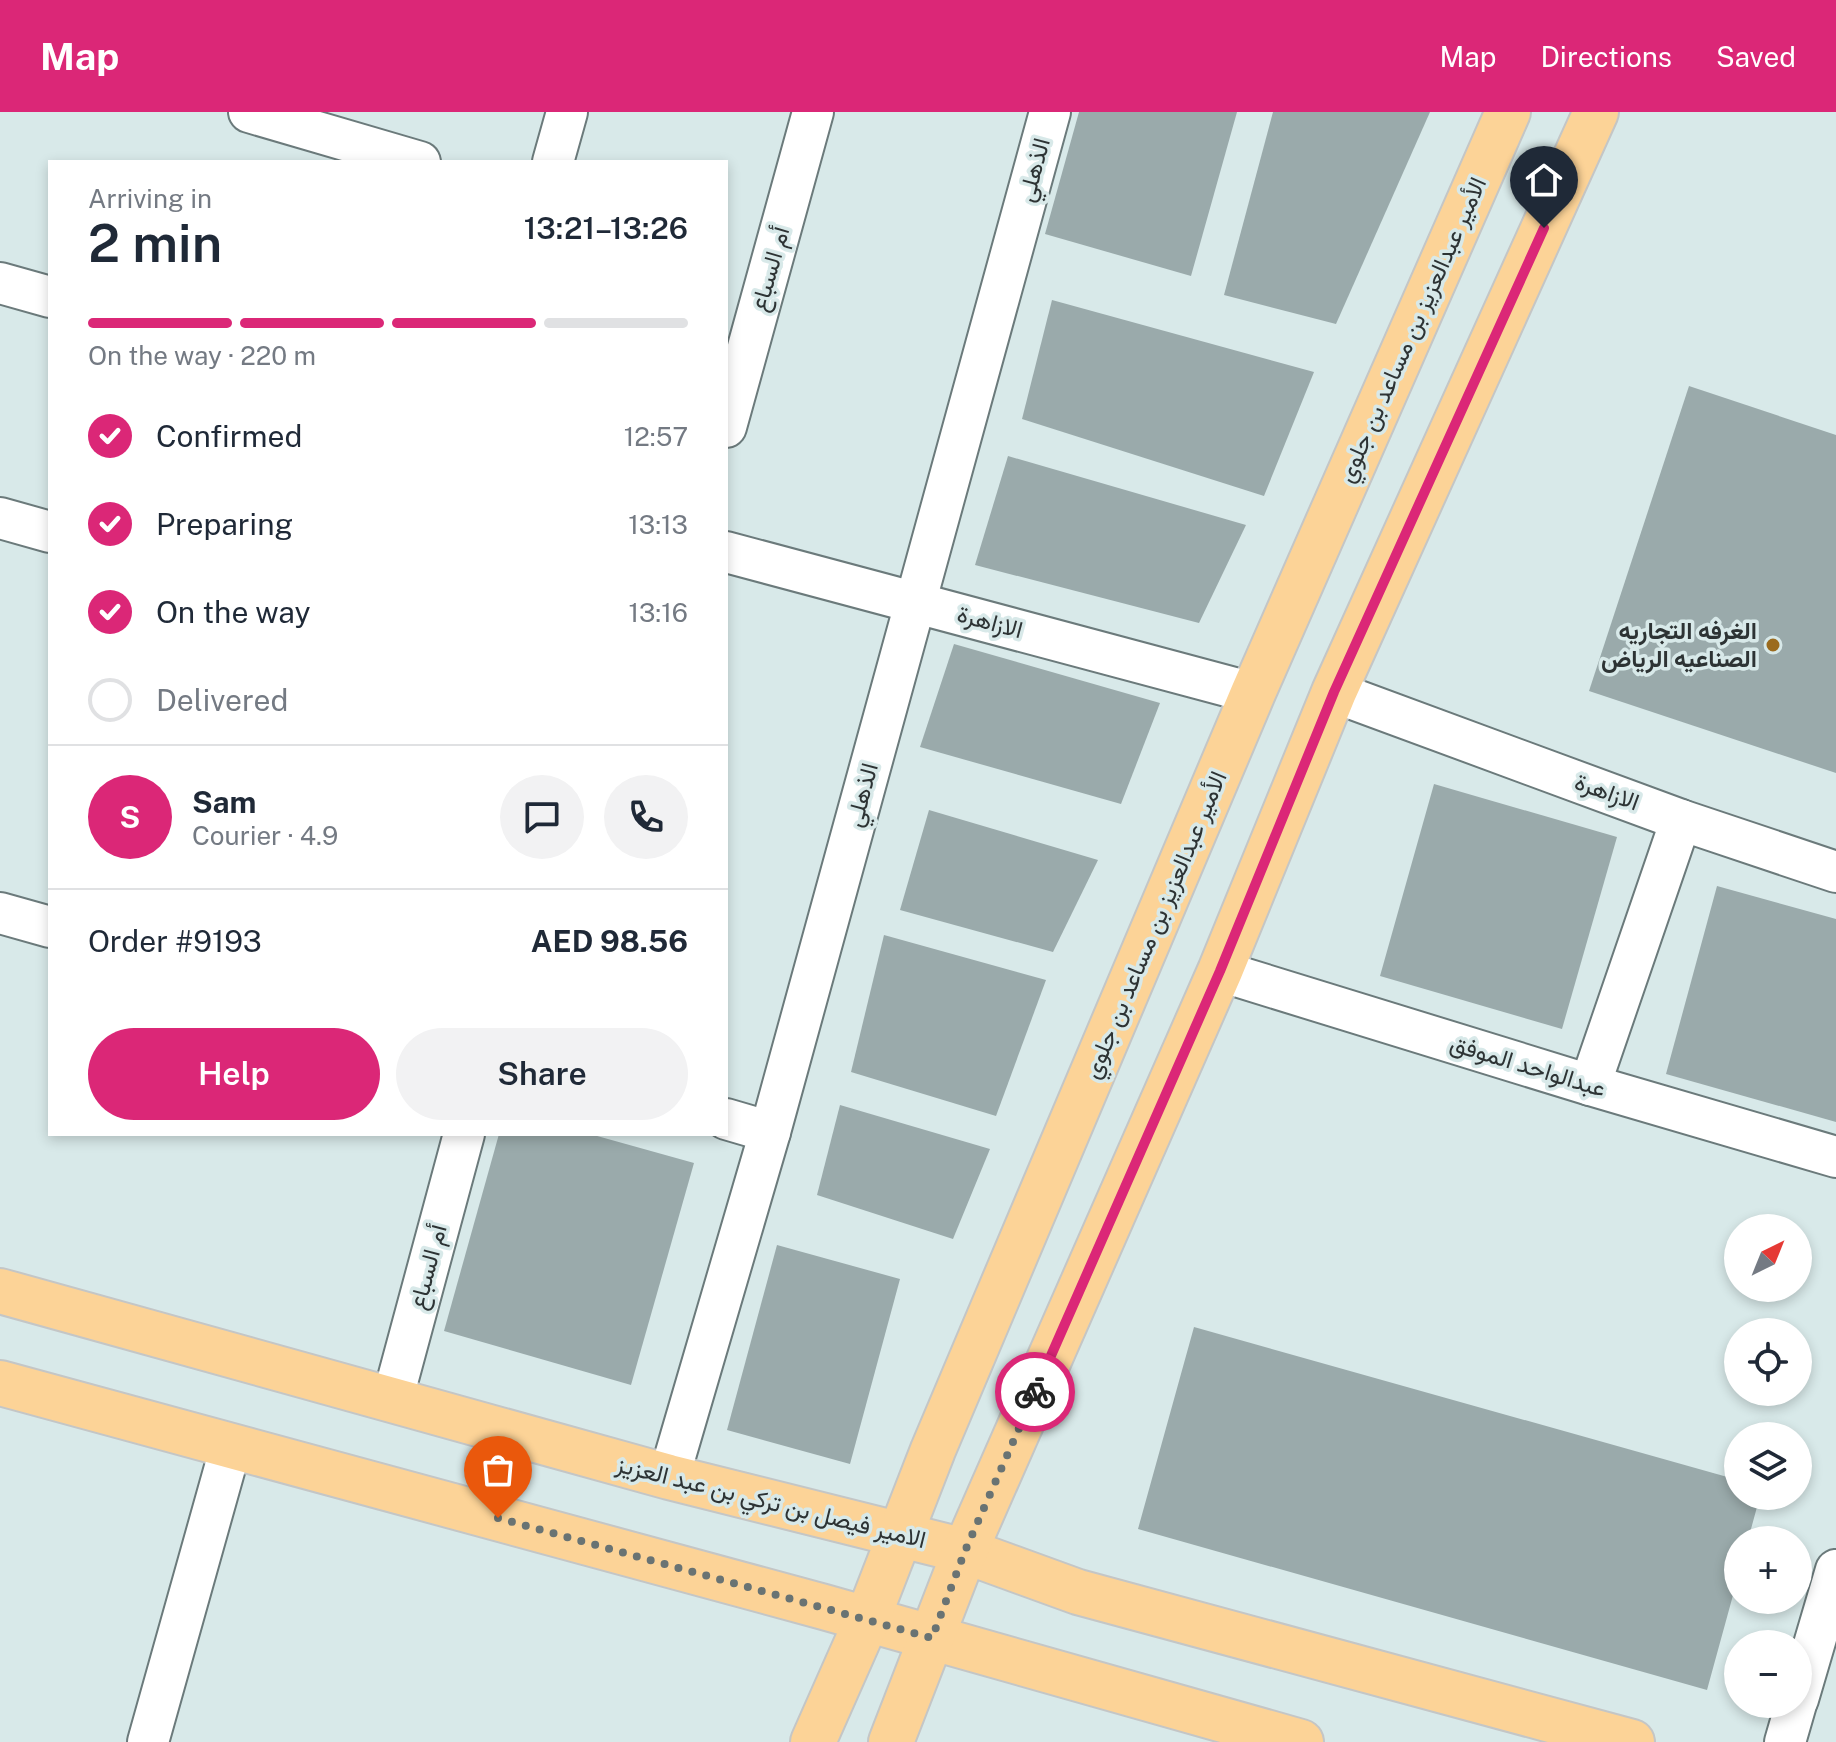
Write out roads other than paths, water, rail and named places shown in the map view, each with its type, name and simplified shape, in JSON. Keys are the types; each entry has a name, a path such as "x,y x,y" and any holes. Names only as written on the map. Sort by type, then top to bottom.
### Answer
{"main road":[{"name":"الأمير عبدالعزيز بن مساعد بن جلوي","path":"813,1742 867,1620 933,1450 1253,693 1508,112"},
{"path":"891,1742 965,1551 1220,971 1334,692 1596,112"},
{"name":"الامير فيصل بن تركي بن عبد العزيز","path":"0,1291 669,1477 965,1551 1078,1592 1632,1742"},
{"path":"0,1383 1301,1742"}],"street":[{"path":"249,112 413,160"},
{"path":"554,160 567,112"},
{"name":"أم السباع","path":"728,420 813,112"},
{"name":"الذهلي","path":"669,1477 770,1132 1050,112"},
{"path":"0,283 48,296"},
{"path":"0,518 48,531"},
{"name":"الازاهرة","path":"728,553 1253,693"},
{"name":"الازاهرة","path":"1334,692 1681,820 1836,872"},
{"path":"1590,1085 1681,820"},
{"path":"0,913 48,926"},
{"name":"عبدالواحد الموفق","path":"1220,971 1836,1157"},
{"path":"728,1120 770,1132"},
{"name":"أم السباع","path":"392,1401 463,1136"},
{"path":"148,1742 231,1446"},
{"path":"1812,1651 1836,1570"},
{"path":"1785,1742 1792,1718"}],"place":[{"name":"الغرفه التجاريه الصناعيه الرياض","path":"1773,645"}]}
